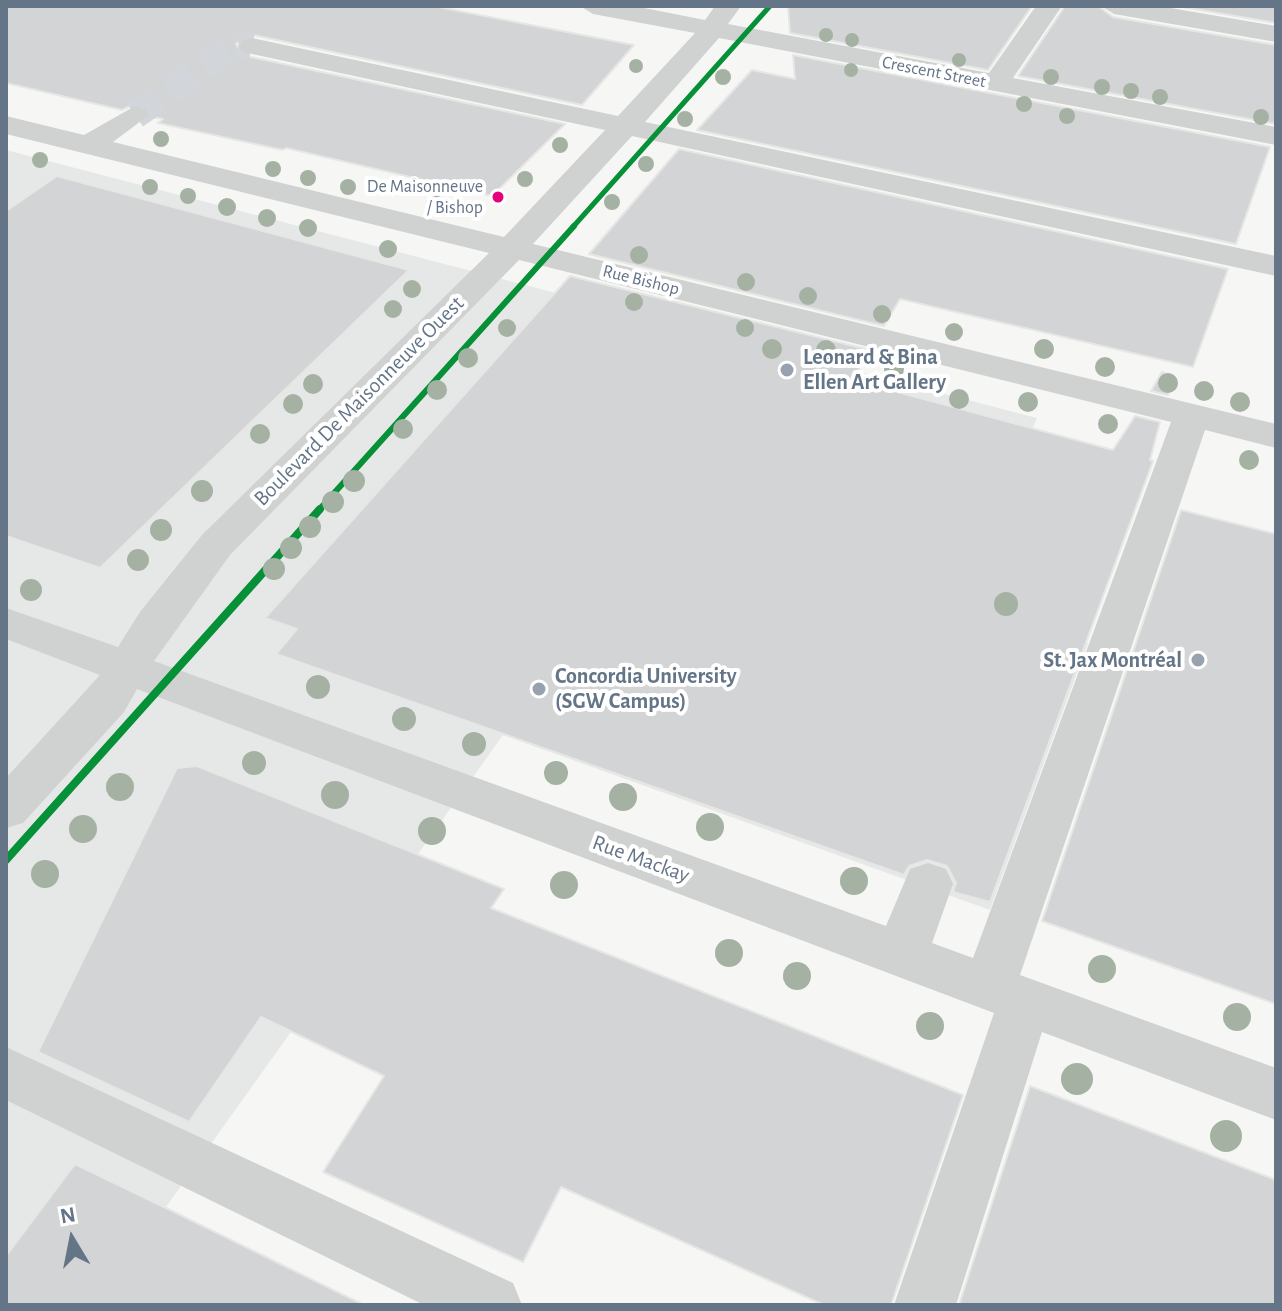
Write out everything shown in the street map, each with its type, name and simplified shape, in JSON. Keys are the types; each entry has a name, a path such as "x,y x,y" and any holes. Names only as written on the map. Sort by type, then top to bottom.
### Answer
{"street":[{"name":"Crescent Street","path":"593,6 720,17 995,84 1276,136"},
{"path":"995,84 1049,6"},
{"path":"1114,6 1276,34"},
{"name":"Boulevard De Maisonneuve Ouest","path":"6,809 108,700 155,623 216,545 511,249 720,17"},
{"path":"252,46 1276,266"},
{"path":"89,145 135,115"},
{"name":"Rue Bishop","path":"6,125 1276,436"},
{"path":"925,1305 1007,994 1192,415"},
{"name":"Rue Mackay","path":"6,623 1276,1094"},
{"path":"901,955 928,884"},
{"path":"6,1072 491,1305"}],"shaded area":[{"name":"Concordia University (SGW Campus)","path":"6,150 1037,418 958,605 1088,643 990,910 503,735 166,1207 364,1305 6,1305"}],"building":[{"path":"6,6 433,6 634,45 582,105 253,35 242,37 236,44 242,55 565,124 492,196 286,148 283,150 158,123 163,119 151,117 148,107 136,103 122,110 6,83"},
{"path":"788,6 1032,6 988,70 790,33"},
{"path":"1065,6 1098,6 1113,17 1276,45 1276,124 1018,76"},
{"path":"1177,6 1276,6 1276,23"},
{"path":"793,55 1270,147 1236,244 697,130 752,70 795,79"},
{"path":"679,149 1228,269 1193,367 900,299 884,326 589,254"},
{"path":"57,176 409,270 100,568 6,536 6,211"},
{"path":"570,276 870,350 853,380 1113,450 1135,416 1160,422 1150,460 1153,461 990,902 953,892 956,883 947,866 927,860 909,866 904,875 276,654 297,629 265,618"},
{"path":"1162,372 1173,377 1168,395 1151,391"},
{"path":"1181,510 1276,534 1276,1004 1042,921"},
{"path":"197,766 504,889 491,908 963,1095 891,1305 824,1305 561,1187 523,1262 323,1172 384,1076 261,1017 189,1122 38,1052 177,768"},
{"path":"1030,1086 1276,1180 1276,1305 959,1305"},
{"path":"75,1164 364,1305 6,1305 6,1256"}],"tunnel":[{"path":"135,115 239,43 252,46"}],"transit line":[{"path":"6,860 770,6"}],"place":[{"name":"De Maisonneuve / Bishop","path":"498,197"},
{"name":"Leonard & Bina Ellen Art Gallery","path":"787,370"},
{"name":"St. Jax Montréal","path":"1198,660"},
{"name":"Concordia University (SGW Campus)","path":"539,689"}]}
